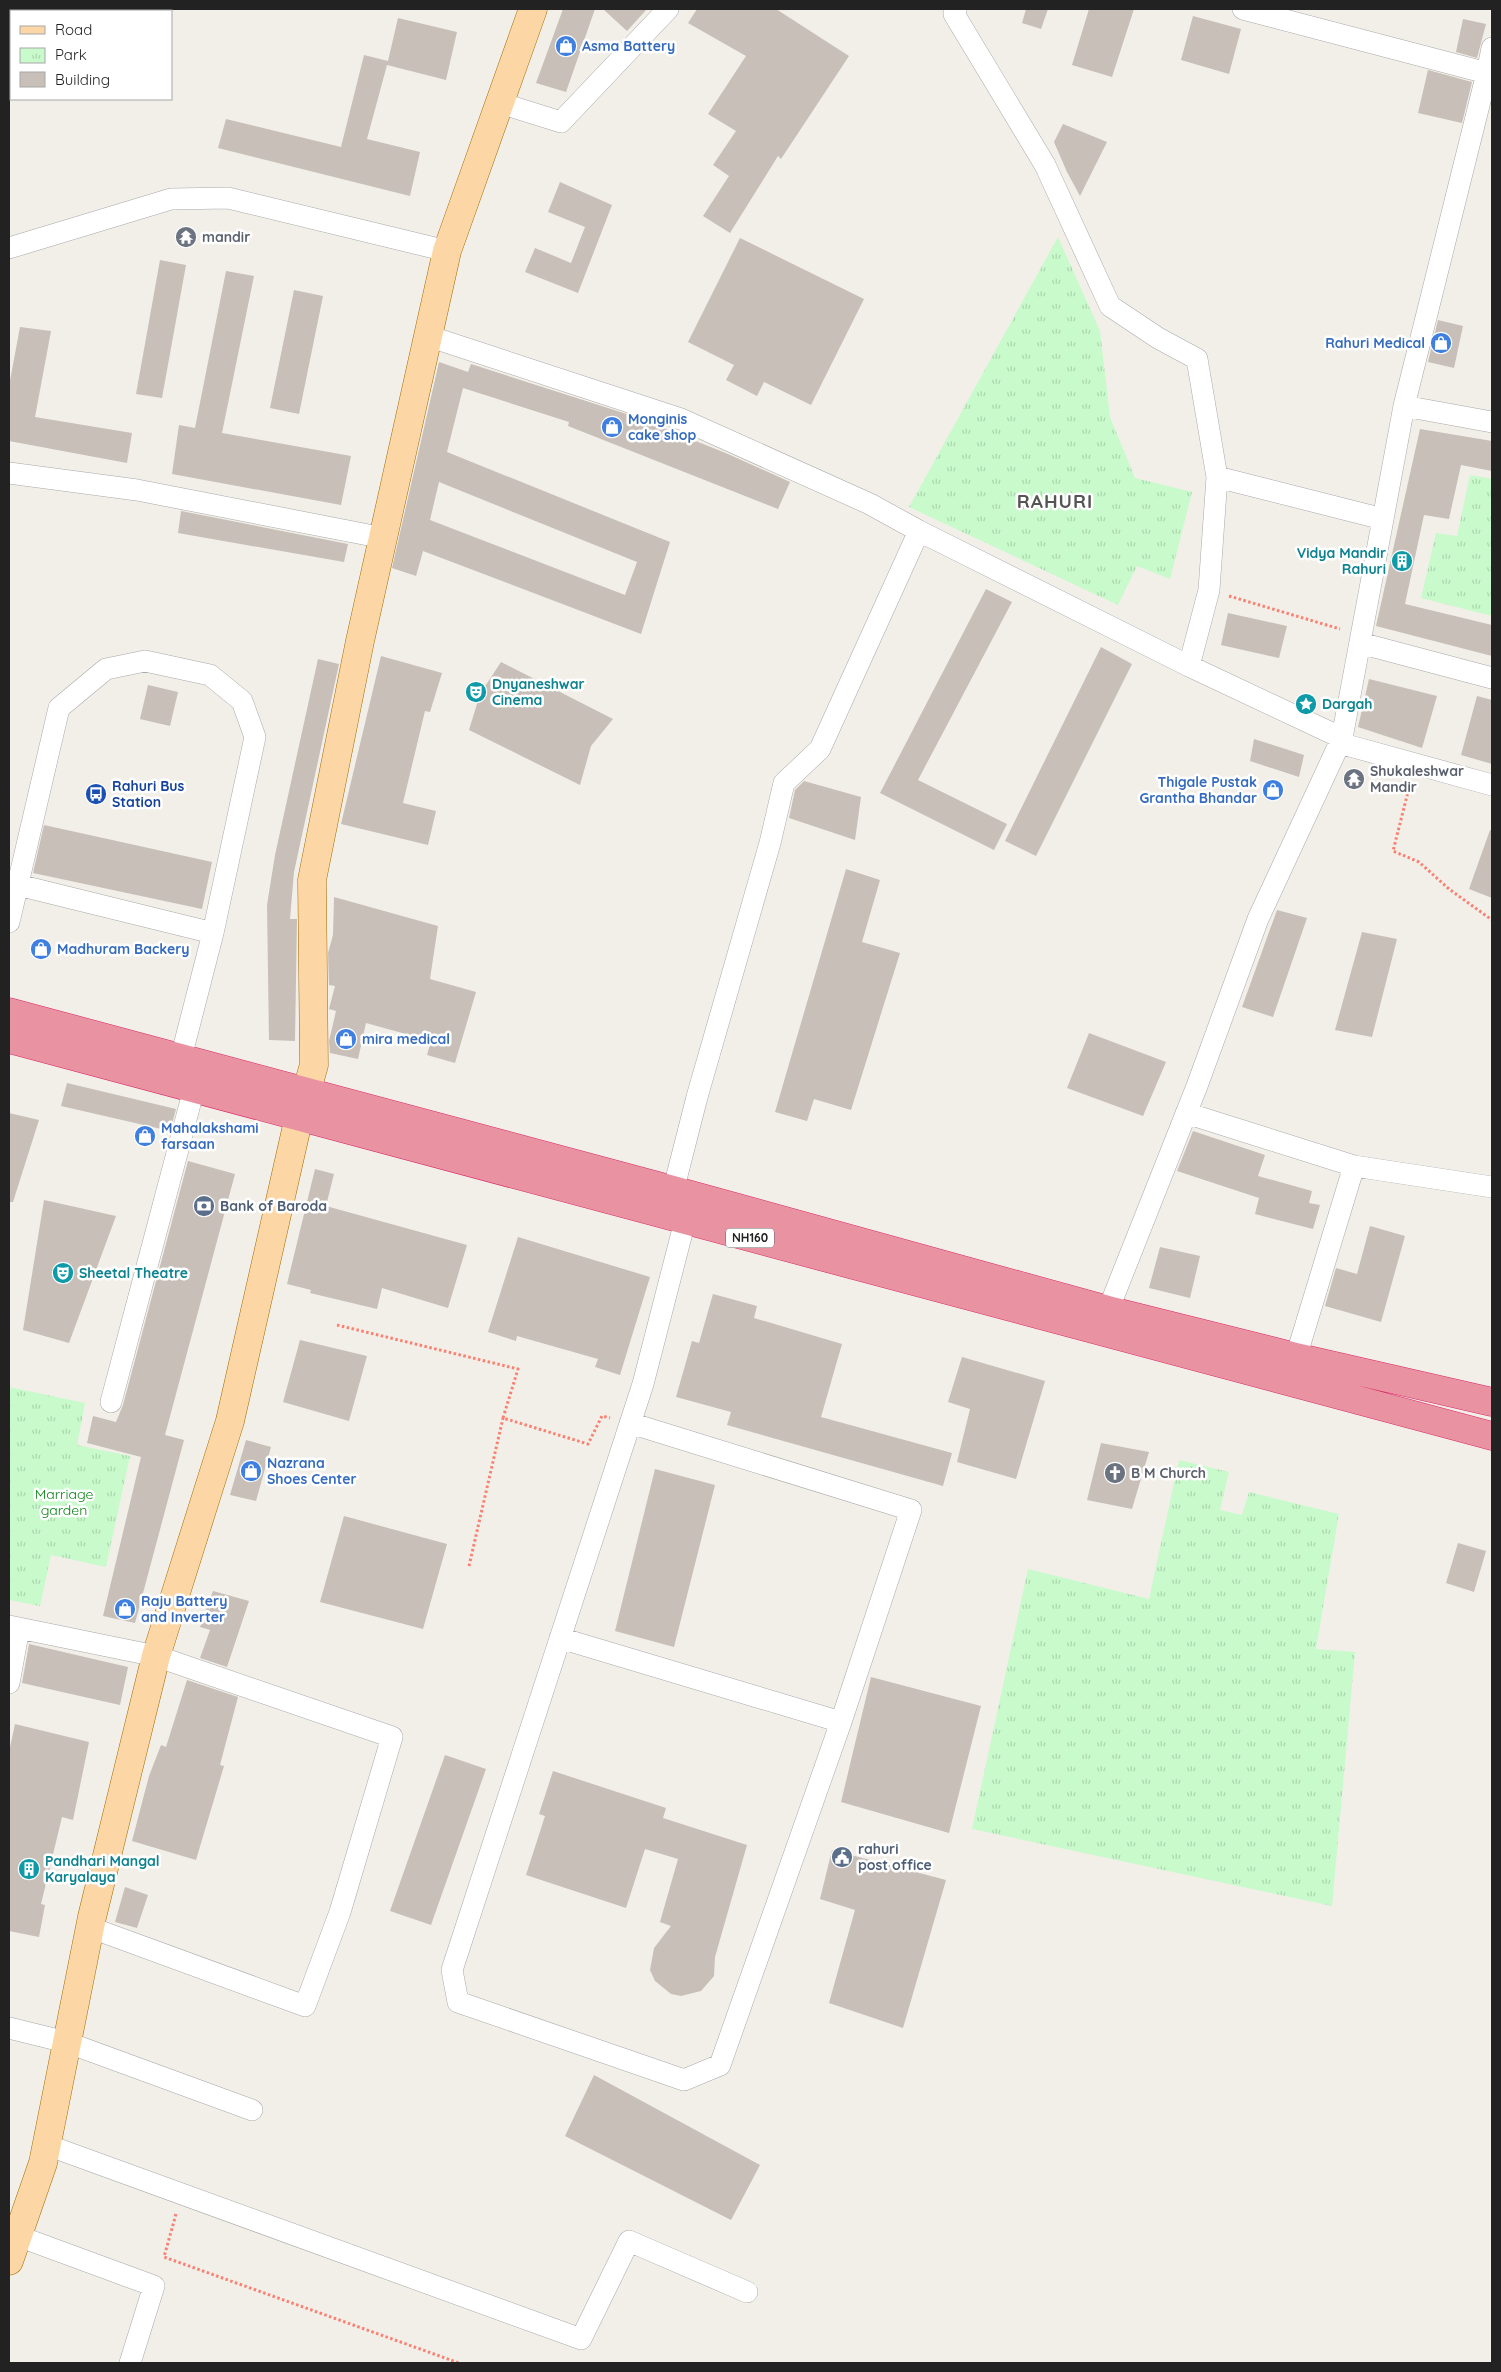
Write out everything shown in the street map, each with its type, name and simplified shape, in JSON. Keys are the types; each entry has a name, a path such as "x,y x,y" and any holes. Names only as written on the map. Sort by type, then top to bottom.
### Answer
{"highway":[{"name":"NH160","path":"9,1012 192,1059 673,1190 880,1260 1104,1321 1445,1424 1492,1436"},
{"name":"NH160","path":"9,1039 676,1218 880,1260"},
{"name":"NH160","path":"1104,1321 1296,1357 1492,1402"},
{"path":"1445,1424 1453,1393"}],"main road":[{"path":"9,2261 43,2163 89,1927 156,1656 230,1421 299,1117 314,1066 312,880 360,641 446,251 533,9"}],"street":[{"path":"500,103 561,122 668,9"},
{"path":"956,9 954,14 1045,165 1110,306 1158,338 1197,359 1217,477 1209,590 1189,666"},
{"path":"1243,9 1489,73"},
{"path":"1104,1321 1186,1113 1258,919 1340,741 1404,406 1489,73 1492,48"},
{"path":"9,248 171,199 228,198 446,251"},
{"path":"428,336 680,419 870,504 919,531 1340,741 1492,785"},
{"path":"1404,406 1492,422"},
{"path":"9,473 137,490 384,538"},
{"path":"1217,477 1383,519"},
{"path":"630,1422 911,1510 842,1722 720,2065 684,2080 458,2002 452,1970 630,1422 643,1384 676,1218 673,1190 699,1088 770,843 784,783 820,749 919,531"},
{"path":"1360,639 1492,678"},
{"path":"9,922 59,708 106,669 145,661 210,675 242,701 255,737 213,933 192,1059 184,1086 111,1402"},
{"path":"18,885 213,933"},
{"path":"1186,1113 1354,1166 1492,1186"},
{"path":"1296,1357 1354,1166"},
{"path":"9,1682 14,1627 156,1656 392,1737 340,1912 305,2006 89,1927"},
{"path":"560,1638 842,1722"},
{"path":"9,2028 66,2042 252,2110"},
{"path":"46,2144 581,2339 629,2241 747,2292"},
{"path":"18,2236 154,2286 130,2363"}],"path":[{"path":"1209,590 1360,639"},
{"path":"1415,764 1393,850 1419,862 1449,889 1492,920"},
{"path":"337,1326 518,1369 503,1418 469,1566"},
{"path":"503,1418 588,1444 602,1416 630,1422"},
{"path":"182,2194 164,2257 459,2363"}],"green space":[{"path":"1058,237 1100,331 1110,417 1135,478 1192,492 1170,579 1137,566 1118,605 909,507"},
{"path":"1470,475 1492,479 1492,616 1421,598 1436,533 1457,536"},
{"name":"Marriage garden","path":"9,1387 85,1403 77,1445 130,1456 106,1567 51,1555 40,1606 9,1600"},
{"path":"1179,1460 1229,1472 1220,1510 1242,1515 1249,1492 1339,1514 1316,1649 1355,1652 1332,1906 972,1829 1028,1569 1149,1599"}],"building":[{"name":"Asma Battery","path":"563,9 595,9 566,92 536,83"},
{"path":"603,9 647,9 627,31"},
{"path":"697,9 776,9 849,56 781,159 778,156 730,233 703,216 729,176 713,165 736,131 708,114 746,56 688,23"},
{"path":"1026,9 1048,9 1041,29 1022,23"},
{"path":"1089,9 1134,9 1112,77 1072,65"},
{"path":"1193,16 1241,29 1229,74 1181,60"},
{"path":"398,18 457,32 446,80 387,65 367,139 420,152 410,196 218,148 226,119 341,147 364,55 388,61"},
{"path":"1463,19 1486,24 1477,58 1456,52"},
{"path":"1428,70 1472,82 1462,123 1418,113"},
{"path":"1063,124 1107,142 1080,196 1054,142"},
{"path":"560,182 612,205 578,293 525,272 535,248 571,263 585,227 548,212"},
{"path":"740,238 864,299 811,405 764,382 757,396 726,380 734,365 688,342"},
{"path":"160,260 186,265 162,398 136,394"},
{"path":"226,271 254,276 222,433 351,456 341,505 172,474 179,425 195,428"},
{"path":"294,290 323,296 299,414 270,408"},
{"name":"Rahuri Medical","path":"1438,320 1463,326 1454,368 1428,362"},
{"path":"20,327 51,331 35,417 132,433 127,463 9,441 9,386"},
{"path":"439,362 468,372 471,364 636,417 728,454 790,482 778,509 568,426 569,422 463,388 447,452 670,542 641,634 423,551 416,576 392,568","holes":["439,482 637,562 625,595 430,520"]},
{"name":"Vidya Mandir Rahuri","path":"1420,429 1492,441 1492,471 1461,465 1449,519 1424,515 1405,604 1492,625 1492,656 1376,626"},
{"path":"181,511 348,544 344,562 178,533"},
{"path":"986,589 1012,602 918,780 1007,824 994,850 880,793"},
{"path":"1228,613 1287,626 1279,658 1221,645"},
{"path":"1101,647 1132,664 1036,856 1005,841"},
{"path":"381,656 442,673 430,712 425,711 403,803 436,811 428,845 341,824"},
{"path":"318,659 339,664 294,872 290,919 297,919 295,1041 269,1040 267,905 275,855"},
{"path":"501,662 613,719 591,746 580,785 469,730 480,694"},
{"path":"1369,679 1437,696 1422,748 1358,727"},
{"path":"148,685 178,692 170,726 140,719"},
{"path":"1477,696 1492,700 1492,764 1461,755"},
{"path":"1254,739 1304,755 1299,777 1250,761"},
{"path":"804,781 861,797 855,840 789,818 795,790"},
{"path":"44,825 212,862 202,909 33,873"},
{"path":"1490,830 1492,831 1492,898 1469,889"},
{"path":"846,869 880,880 862,942 900,953 851,1110 814,1099 807,1121 775,1112"},
{"path":"334,897 438,926 430,979 476,992 455,1063 427,1055 431,1041 366,1023 358,1059 330,1053 329,1041 336,1011 329,1009 335,986 329,985 328,953 333,935"},
{"path":"1277,910 1307,918 1273,1017 1242,1007"},
{"path":"1362,932 1397,939 1372,1037 1335,1030"},
{"path":"1089,1033 1166,1062 1143,1116 1067,1088"},
{"path":"67,1083 176,1109 170,1131 61,1106"},
{"path":"9,1113 39,1120 13,1202 9,1202"},
{"path":"1193,1131 1265,1155 1258,1176 1312,1191 1309,1203 1320,1205 1313,1229 1255,1214 1259,1198 1177,1171"},
{"path":"188,1161 235,1174 165,1435 184,1440 135,1623 103,1616 141,1457 87,1443 93,1416 116,1422 123,1405"},
{"path":"315,1169 334,1174 326,1206 467,1245 448,1308 382,1288 377,1309 310,1293 311,1290 287,1284"},
{"name":"Sheetal Theatre","path":"44,1200 116,1216 69,1343 23,1330"},
{"path":"1370,1226 1405,1236 1381,1322 1325,1306 1336,1268 1357,1274"},
{"path":"518,1237 650,1277 620,1375 595,1367 598,1359 517,1336 516,1341 488,1332"},
{"path":"1160,1247 1200,1256 1190,1298 1149,1288"},
{"path":"713,1294 757,1306 754,1318 842,1344 821,1417 952,1453 943,1486 727,1425 731,1412 676,1397 692,1341 699,1343"},
{"path":"300,1340 367,1356 349,1421 283,1402"},
{"path":"962,1357 1045,1381 1016,1479 957,1462 970,1409 948,1402"},
{"name":"Nazrana Shoes Center","path":"246,1440 271,1447 256,1501 230,1495"},
{"path":"1101,1443 1149,1452 1132,1509 1087,1500"},
{"path":"655,1469 715,1485 674,1647 615,1631"},
{"path":"344,1516 447,1544 423,1629 320,1602"},
{"path":"1458,1543 1486,1551 1474,1592 1446,1583"},
{"path":"213,1591 249,1601 227,1667 200,1658 210,1630 200,1627"},
{"path":"29,1644 128,1667 120,1705 22,1683"},
{"path":"871,1677 981,1706 949,1833 841,1802"},
{"path":"187,1680 238,1697 220,1765 224,1766 196,1860 132,1841 149,1776 161,1745 166,1747"},
{"path":"15,1724 89,1742 73,1820 62,1817 41,1904 45,1905 39,1937 9,1931 9,1752"},
{"path":"445,1755 486,1769 431,1925 390,1911"},
{"path":"553,1771 666,1808 663,1818 747,1845 715,1957 714,1976 701,1991 681,1996 671,1994 655,1981 650,1970 654,1948 671,1926 660,1922 678,1859 645,1849 626,1908 526,1875 545,1816 539,1814"},
{"path":"832,1850 946,1880 903,2028 829,2003 855,1910 820,1899"},
{"path":"125,1887 148,1895 137,1928 115,1922"},
{"path":"594,2075 760,2165 731,2220 565,2136"}],"place":[{"name":"Asma Battery","path":"566,46"},
{"name":"mandir","path":"186,237"},
{"name":"Rahuri Medical","path":"1441,343"},
{"name":"Monginis cake shop","path":"612,427"},
{"name":"Vidya Mandir Rahuri","path":"1402,561"},
{"name":"Dnyaneshwar Cinema","path":"476,692"},
{"name":"Dargah","path":"1306,704"},
{"name":"Shukaleshwar Mandir","path":"1354,779"},
{"name":"Thigale Pustak Grantha Bhandar","path":"1273,790"},
{"name":"Rahuri Bus Station","path":"96,794"},
{"name":"Madhuram Backery","path":"41,949"},
{"name":"mira medical","path":"346,1039"},
{"name":"Mahalakshami farsaan","path":"145,1136"},
{"name":"Bank of Baroda","path":"204,1206"},
{"name":"Sheetal Theatre","path":"63,1273"},
{"name":"Nazrana Shoes Center","path":"251,1471"},
{"name":"B M Church","path":"1115,1473"},
{"name":"Raju Battery and Inverter","path":"125,1609"},
{"name":"rahuri post office","path":"842,1857"},
{"name":"Pandhari Mangal Karyalaya","path":"29,1869"}],"district":[{"name":"RAHURI","path":"1055,501"}]}
